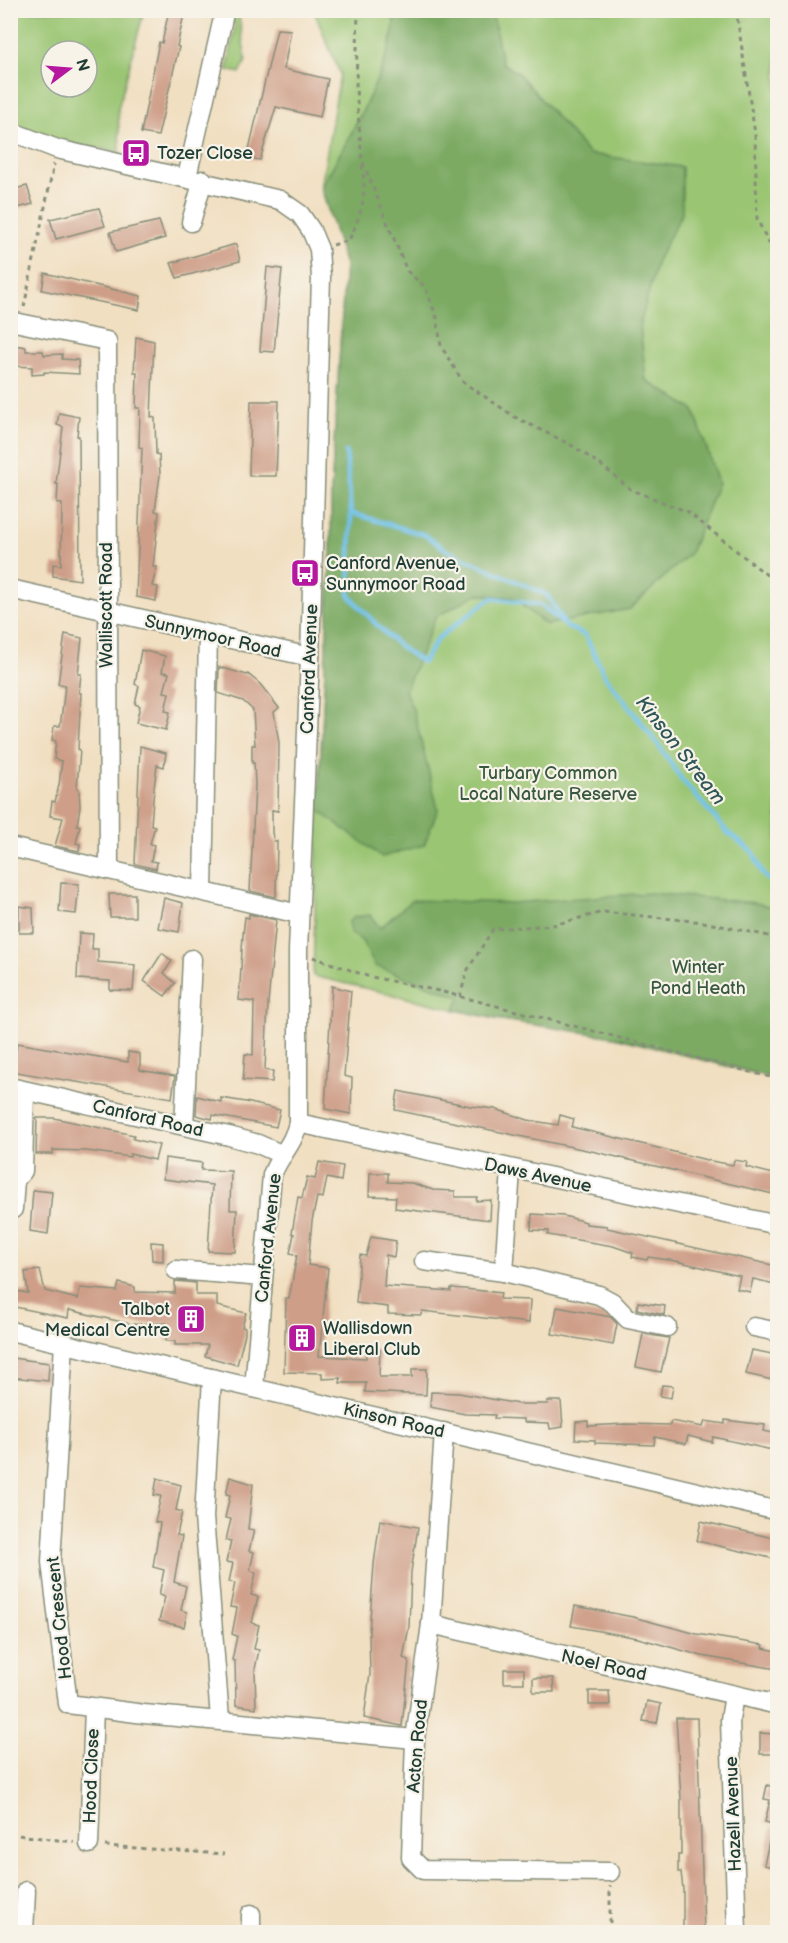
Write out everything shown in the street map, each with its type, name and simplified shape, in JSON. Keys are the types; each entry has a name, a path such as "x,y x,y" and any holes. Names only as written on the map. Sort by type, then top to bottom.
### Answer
{"street":[{"path":"190,222 195,178 223,18"},
{"name":"Canford Avenue","path":"10,131 57,149 195,178 287,203 306,221 319,249 321,278 310,657 298,951 298,1123 292,1143 272,1175 254,1388"},
{"name":"Walliscott Road","path":"16,322 106,341 109,870"},
{"name":"Sunnymoor Road","path":"10,589 310,657"},
{"path":"203,891 208,634"},
{"path":"10,847 299,914"},
{"path":"184,1126 192,959"},
{"path":"13,1209 15,1180 22,1171 18,1089"},
{"name":"Canford Road","path":"18,1089 258,1144 283,1155"},
{"name":"Daws Avenue","path":"298,1123 777,1226"},
{"path":"504,1272 511,1170"},
{"path":"424,1261 504,1272 599,1295 612,1302 628,1319 667,1327"},
{"path":"176,1270 263,1277"},
{"path":"754,1327 777,1332"},
{"name":"Kinson Road","path":"10,1331 777,1511"},
{"name":"Hood Crescent","path":"64,1343 51,1562 68,1704 415,1739"},
{"path":"212,1378 204,1517 220,1719"},
{"name":"Acton Road","path":"444,1432 431,1624 415,1739 411,1858 423,1870 610,1872"},
{"name":"Noel Road","path":"431,1624 777,1705"},
{"name":"Hazell Avenue","path":"734,1695 730,1720 737,1932"},
{"name":"Hood Close","path":"89,1844 94,1708"},
{"path":"24,1932 26,1891"},
{"path":"250,1932 251,1914"}],"path":[{"path":"319,249 349,240 362,211 366,191 356,89 358,10"},
{"path":"736,10 755,134 757,219 777,262"},
{"path":"16,322 57,149"},
{"path":"10,157 14,159 16,175 10,177"},
{"path":"362,160 407,271 425,287 437,318 441,346 463,382 515,417 571,445 602,465 630,489 688,512 777,584"},
{"path":"460,997 467,971 493,929 553,925 603,912 703,922 777,938"},
{"path":"298,951 367,976 460,997 777,1079"},
{"path":"10,1834 89,1844 224,1854"},
{"path":"610,1872 610,1932"}],"green space":[{"path":"10,11 144,11 118,109 120,152 56,142 11,123"},
{"path":"213,11 238,11 246,61 240,73 227,70 235,27 233,20 212,15"},
{"name":"Turbary Common Local Nature Reserve","path":"314,11 777,11 777,1079 615,1037 496,1019 313,976 318,810 331,549 331,493 345,265 321,187 340,74"},
{"path":"393,11 492,11 502,63 518,73 589,154 682,167 682,213 657,261 640,325 646,380 694,410 718,483 690,553 630,609 546,625 513,598 477,594 436,617 405,691 413,709 438,809 424,845 382,857 318,810 331,549 331,493 345,265 321,187 380,73 393,28"},
{"name":"Winter Pond Heath","path":"650,893 756,903 777,908 777,1079 615,1037 496,1019 455,1010 460,997 375,966 362,941 351,933 349,921 355,917 370,915 380,928 412,900 512,903"}],"building":[{"path":"169,10 185,10 177,46 179,47 158,136 141,133 159,42 162,43"},
{"path":"277,29 291,30 284,69 328,79 320,117 276,107 260,160 247,158"},
{"path":"27,186 33,204 10,210 10,190"},
{"path":"99,208 105,226 56,239 50,219"},
{"path":"159,221 165,238 116,252 110,232"},
{"path":"236,244 240,261 177,278 171,263"},
{"path":"267,267 282,269 274,352 260,351"},
{"path":"45,273 141,296 139,310 42,290"},
{"path":"136,337 154,341 151,417 155,418 156,454 159,455 160,475 155,511 159,512 153,567 157,567 152,586 158,587 156,601 136,597 142,448 139,447 140,408 136,408 137,372 134,372"},
{"path":"14,345 26,347 26,351 43,351 44,355 62,354 62,359 78,360 79,374 44,372 44,374 32,375 32,367 14,366"},
{"path":"251,401 279,401 276,476 249,476"},
{"path":"59,413 79,417 77,436 79,436 80,580 53,576 53,564 61,565 62,504 57,503 58,484 56,484 63,427 57,425"},
{"path":"65,634 82,638 78,674 81,674 77,788 79,789 80,807 77,825 80,826 76,843 80,844 79,851 55,846 63,818 50,816 52,801 55,802 59,785 62,761 54,759 56,741 52,740 54,726 60,726 63,704 65,685 58,684"},
{"path":"141,650 165,656 162,672 169,673 164,692 169,693 165,711 170,712 166,730 136,723 140,706 135,704 139,686 135,684"},
{"path":"219,667 248,674 260,684 279,708 274,712 279,743 278,811 272,810 272,833 274,841 277,841 276,897 250,891 255,785 254,763 252,763 252,745 255,745 253,710 243,701 218,693"},
{"path":"140,746 166,753 164,767 157,765 154,788 151,825 155,826 150,844 154,845 151,861 157,862 156,869 135,864"},
{"path":"61,883 79,884 76,914 59,912"},
{"path":"109,894 135,894 135,917 110,917"},
{"path":"164,898 183,903 179,932 158,928"},
{"path":"19,906 33,908 34,933 19,933"},
{"path":"249,914 276,920 268,1003 265,1070 273,1071 272,1082 243,1080 245,1054 253,1055 254,1002 239,1000 243,934 245,917 249,918"},
{"path":"79,933 93,934 92,949 98,949 98,962 135,965 133,991 110,990 110,981 77,979"},
{"path":"162,953 172,961 164,973 175,983 165,996 144,981"},
{"path":"332,986 351,991 344,1076 352,1078 351,1114 325,1109"},
{"path":"17,1043 128,1062 128,1052 140,1054 140,1070 175,1076 172,1098 10,1071"},
{"path":"398,1091 495,1109 528,1120 558,1125 560,1115 574,1119 572,1127 711,1161 733,1165 734,1160 747,1162 746,1167 777,1175 777,1195 596,1152 395,1110"},
{"path":"197,1096 221,1102 221,1098 246,1102 280,1110 276,1127 213,1115 212,1119 196,1115"},
{"path":"37,1118 54,1118 134,1135 133,1139 159,1145 155,1160 130,1154 130,1157 87,1151 53,1150 53,1154 36,1154"},
{"path":"165,1158 202,1163 201,1170 231,1171 230,1210 237,1210 235,1252 208,1251 212,1185 163,1179"},
{"path":"319,1162 343,1166 341,1181 327,1178 323,1198 317,1197 312,1221 308,1265 328,1268 319,1356 366,1358 366,1348 380,1350 379,1377 412,1377 412,1369 427,1369 426,1395 365,1392 366,1383 340,1383 341,1378 322,1379 322,1373 284,1372 286,1298 289,1299 297,1255 290,1253 298,1197 302,1198 307,1177 315,1179"},
{"path":"370,1173 388,1173 388,1182 412,1183 433,1190 455,1191 455,1197 477,1197 476,1201 491,1200 490,1220 395,1208 396,1197 369,1196"},
{"path":"33,1190 52,1192 48,1234 30,1231"},
{"path":"532,1214 564,1216 586,1222 586,1224 607,1226 607,1228 777,1266 775,1284 753,1279 750,1292 737,1289 740,1276 676,1261 632,1257 633,1253 613,1246 548,1235 549,1231 531,1230"},
{"path":"371,1237 396,1241 394,1257 386,1255 384,1286 451,1291 451,1288 465,1289 501,1293 500,1299 530,1300 529,1323 422,1311 421,1315 388,1314 388,1307 356,1303 360,1255 366,1256"},
{"path":"151,1242 163,1243 163,1261 152,1260"},
{"path":"40,1270 45,1291 78,1299 80,1288 117,1291 119,1283 135,1287 135,1292 175,1293 175,1281 196,1283 196,1295 217,1295 217,1306 246,1313 242,1327 245,1328 245,1334 237,1365 205,1356 208,1345 175,1345 175,1341 166,1341 166,1323 131,1324 69,1310 68,1318 10,1306 10,1290 28,1293 25,1272"},
{"path":"638,1302 665,1306 664,1315 637,1309"},
{"path":"557,1307 611,1317 617,1324 613,1345 552,1334"},
{"path":"643,1334 669,1338 661,1372 636,1367"},
{"path":"752,1350 777,1355 777,1381 746,1374"},
{"path":"12,1358 49,1363 48,1381 11,1377"},
{"path":"662,1385 673,1386 671,1398 660,1396"},
{"path":"431,1392 459,1393 518,1404 548,1404 547,1401 561,1401 563,1427 550,1429 549,1423 494,1418 495,1415 465,1414 430,1407"},
{"path":"725,1420 765,1425 764,1431 777,1434 777,1451 713,1437 712,1442 688,1436 686,1444 655,1437 654,1445 595,1443 595,1440 575,1439 576,1422 588,1421 588,1426 670,1425 671,1421 703,1427 705,1421 725,1424"},
{"path":"230,1477 253,1484 248,1529 254,1530 249,1551 254,1552 250,1570 256,1573 251,1595 258,1597 252,1623 259,1625 254,1649 259,1650 255,1669 256,1708 236,1705 235,1661 232,1660 237,1636 232,1634 237,1608 230,1607 235,1583 229,1582 233,1563 226,1562 231,1541 226,1540 231,1519 225,1518 230,1495 226,1494"},
{"path":"157,1478 181,1485 176,1510 182,1512 177,1535 182,1536 174,1582 186,1586 181,1610 187,1612 184,1627 159,1621 165,1597 159,1595 164,1570 153,1567 160,1523 155,1522 161,1496 154,1495"},
{"path":"380,1520 418,1527 411,1572 409,1627 403,1658 409,1660 402,1726 364,1718 370,1674 369,1632 374,1564"},
{"path":"701,1521 777,1539 775,1559 697,1541"},
{"path":"575,1606 633,1617 697,1634 764,1645 763,1648 777,1651 777,1669 702,1656 638,1638 571,1626"},
{"path":"504,1669 524,1669 524,1683 504,1683"},
{"path":"533,1678 553,1678 554,1692 533,1692"},
{"path":"589,1691 609,1691 610,1705 589,1705"},
{"path":"647,1701 661,1704 657,1723 643,1721"},
{"path":"676,1718 697,1718 704,1932 683,1932 683,1889 681,1872 678,1872 678,1855 681,1855 681,1799"},
{"path":"760,1733 774,1734 774,1754 760,1754"},
{"path":"767,1785 777,1788 777,1825 765,1822 770,1800 764,1799"},
{"path":"772,1827 777,1827 777,1868 764,1865"}],"waterway":[{"name":"Kinson Stream","path":"346,452 351,513 349,595 374,623 412,656 423,662 438,638 491,598 541,605 567,627 585,635 605,676 657,743 682,780 728,833 753,852 763,875 778,887"},
{"name":"Kinson Stream","path":"351,513 425,535 448,551 547,595 564,623"}],"place":[{"name":"Tozer Close","path":"136,153"},
{"name":"Canford Avenue, Sunnymoor Road","path":"305,573"},
{"name":"Talbot Medical Centre","path":"191,1319"},
{"name":"Wallisdown Liberal Club","path":"302,1338"}]}
